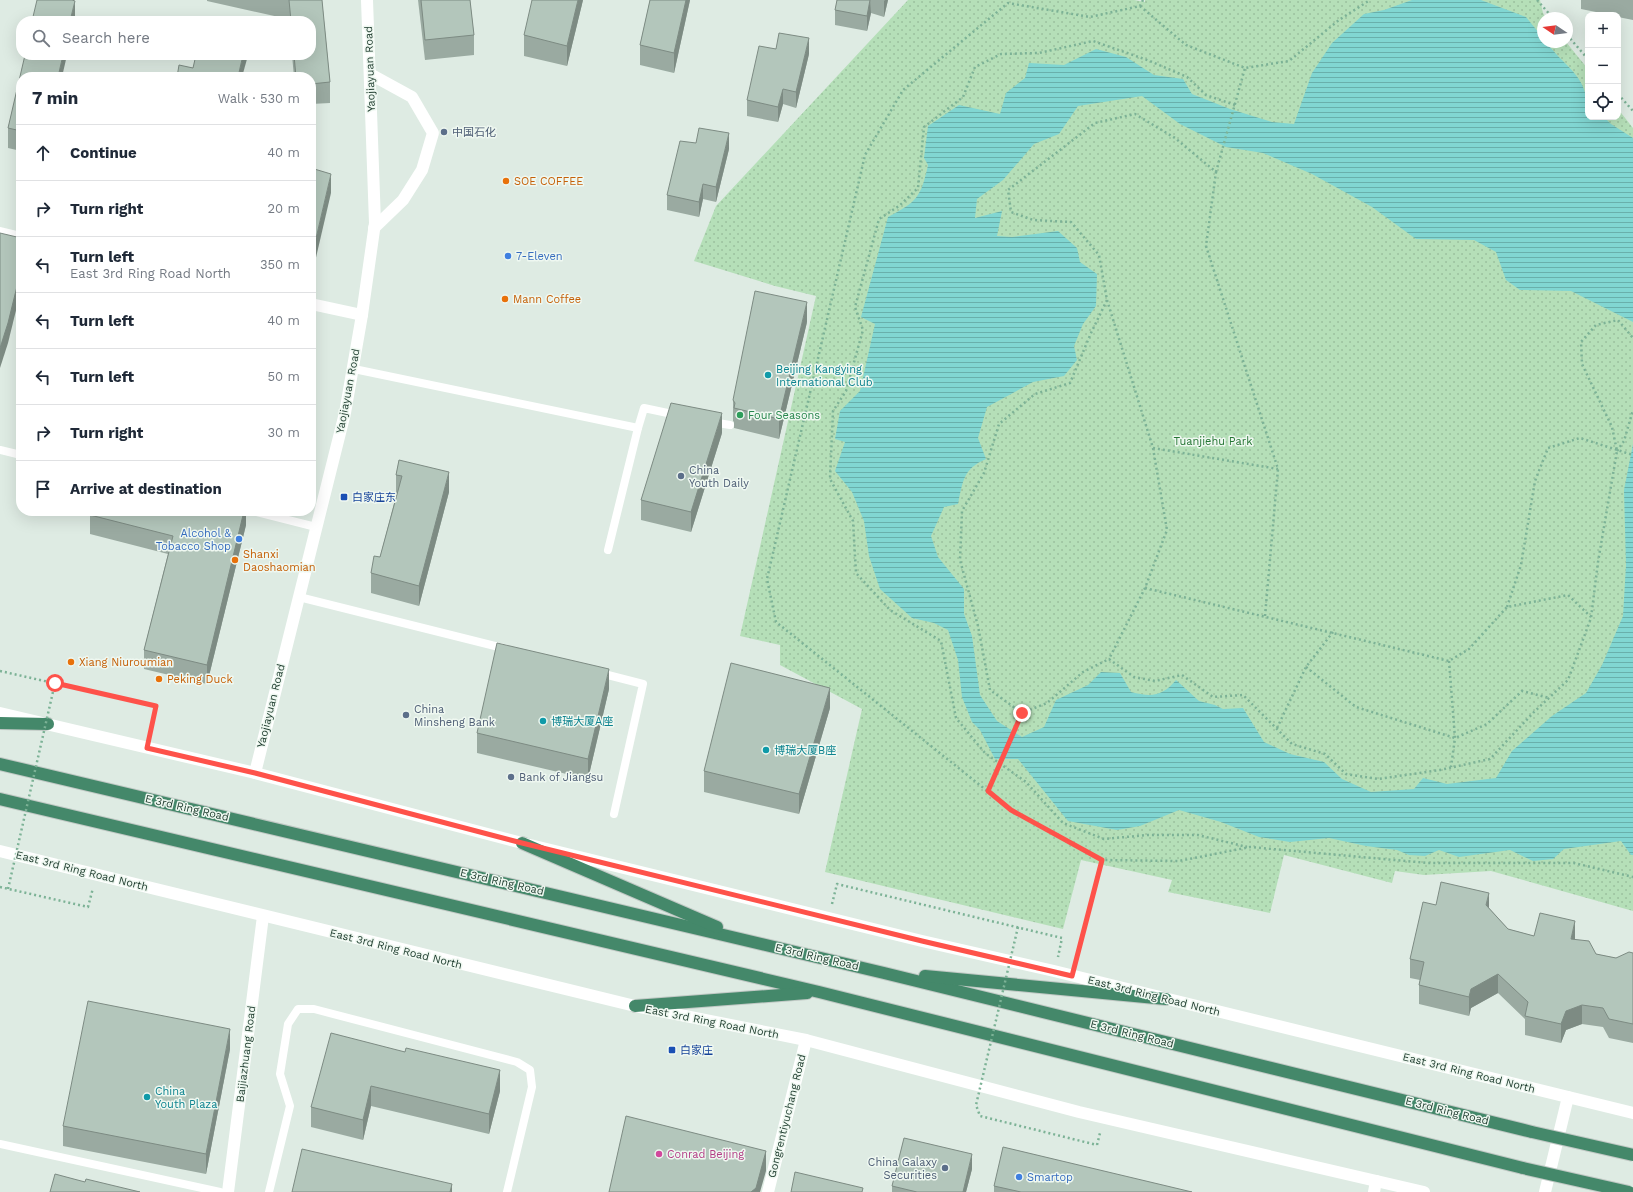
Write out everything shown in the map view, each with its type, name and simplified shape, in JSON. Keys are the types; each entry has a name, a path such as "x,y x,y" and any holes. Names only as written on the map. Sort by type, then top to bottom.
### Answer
{"highway":[{"path":"0,723 48,724"},
{"name":"E 3rd Ring Road","path":"0,764 884,973 1532,1132 1633,1155"},
{"path":"0,799 819,992 1524,1168 1629,1192"},
{"path":"522,843 746,940"},
{"path":"884,973 1166,999"},
{"path":"635,1006 819,992"}],"street":[{"name":"Yaojiayuan Road","path":"255,773 345,413 354,369 362,315 374,228 367,0"},
{"path":"370,74 412,97 433,133 422,170 403,200 374,228"},
{"path":"0,233 16,237"},
{"path":"316,305 362,315"},
{"name":"East 3rd Ring Road North","path":"0,713 255,773 522,843 1633,1113"},
{"name":"East 3rd Ring Road North","path":"0,851 635,1006 806,1040 1079,1112 1375,1186 1424,1192"},
{"name":"Baijiazhuang Road","path":"228,1192 263,916"},
{"name":"Gongrentiyuchang Road","path":"768,1192 806,1040"},
{"path":"1545,1192 1568,1097"}],"lane":[{"path":"354,369 638,428"},
{"path":"608,550 644,408 687,417"},
{"path":"702,420 730,425"},
{"path":"0,450 16,454"},
{"path":"272,516 316,527"},
{"path":"299,597 513,651"},
{"path":"590,670 644,684 614,814"},
{"path":"269,1192 290,1106 280,1074 288,1024 298,1009 314,1009 517,1062 530,1070 532,1087 507,1192"},
{"path":"0,1144 220,1192"}],"path":[{"path":"1140,6 1143,0"},
{"path":"1140,6 1186,45 1245,68 1289,61 1340,20 1370,0"},
{"path":"1537,0 1548,12"},
{"path":"1140,6 1090,17 1008,2 903,90 865,155 767,579 776,622 1011,810 1102,860 1179,860 1250,847"},
{"path":"1235,105 1206,95 1187,77 1150,61 1093,41 1039,53 1001,54 975,67 963,96 924,127 918,188 899,206 879,219 855,307 863,330 846,391 833,411 830,479 853,522 856,573 890,610 941,641 956,718 985,753 1026,782 1063,823 1104,839 1147,835 1198,835 1250,847 1428,863 1574,863 1633,877"},
{"path":"1573,41 1585,55"},
{"path":"1245,68 1216,172 1206,246 1278,469 1265,616"},
{"path":"1621,97 1633,111"},
{"path":"988,791 1022,713 1047,703 1083,672 1109,659 1145,588 1167,530 1153,448 1107,300 1099,255 1071,222 1033,220 1011,212 1008,190 1095,123 1134,114 1175,138 1216,172"},
{"path":"1022,713 990,690 978,626 960,560 962,511 984,473 999,424 1035,394 1070,382 1090,333 1107,300"},
{"path":"1109,659 1134,676 1155,681 1182,675 1213,697 1242,695 1292,744 1325,754 1346,774 1378,779 1451,768 1490,759 1568,680 1591,618 1598,562 1617,451 1612,427 1582,364 1581,342 1596,325 1618,320 1633,338"},
{"path":"1617,451 1624,441 1633,410"},
{"path":"1145,588 1449,660 1469,649 1506,607 1521,565 1535,481 1548,448 1580,438 1633,455"},
{"path":"1153,448 1278,469"},
{"path":"1506,607 1568,595 1591,618"},
{"path":"1277,728 1306,667 1333,632"},
{"path":"1449,660 1455,738 1451,768"},
{"path":"1306,667 1356,707 1455,738 1487,724 1522,691 1549,698"},
{"path":"0,671 156,706 147,748"},
{"path":"8,889 55,683"},
{"path":"1072,976 1102,860"},
{"path":"0,887 88,907 96,875"},
{"path":"829,917 837,884 1062,938"},
{"path":"1018,928 976,1104 980,1116 1097,1145"}],"green space":[{"name":"Tuanjiehu Park","path":"908,0 1134,0 1145,2 1145,0 1540,0 1543,12 1537,12 1537,48 1571,48 1585,65 1585,120 1621,120 1621,113 1633,128 1633,911 1491,871 1424,875 1395,871 1392,883 1284,855 1270,913 1168,892 1172,880 1081,860 1063,929 825,872 862,709 780,665 780,645 740,636 816,296 775,286 694,261 716,206"}],"water":[{"path":"1412,0 1481,0 1526,17 1537,31 1537,48 1551,48 1581,82 1585,91 1585,120 1607,120 1633,138 1633,322 1571,291 1520,290 1506,280 1496,252 1474,240 1416,239 1372,207 1312,174 1263,153 1226,147 1180,124 1142,96 1078,106 1059,134 1034,144 1003,180 977,199 975,218 1002,211 997,236 1012,237 1058,231 1077,248 1080,262 1097,274 1096,306 1083,324 1074,346 1077,360 1064,376 1033,382 987,407 978,438 986,459 978,463 968,472 963,482 958,504 944,507 931,536 938,557 964,589 964,614 972,636 980,695 997,721 1022,737 1044,727 1056,700 1088,685 1101,672 1120,673 1131,692 1144,695 1161,693 1171,686 1176,680 1199,701 1215,705 1223,709 1243,708 1264,742 1290,754 1324,762 1342,779 1371,792 1414,789 1423,778 1447,784 1496,778 1512,751 1552,716 1586,693 1602,665 1623,616 1626,565 1624,490 1633,444 1633,855 1631,855 1621,841 1564,849 1553,859 1533,861 1510,850 1459,857 1439,850 1425,856 1409,855 1397,850 1366,846 1329,838 1290,842 1259,837 1221,822 1179,810 1140,826 1117,830 1068,821 1018,759 995,759 980,730 972,722 962,697 958,660 948,630 934,623 912,618 880,589 869,556 864,521 852,492 835,471 845,442 835,439 840,411 860,391 875,324 861,317 888,217 912,202 920,192 923,185 928,165 924,158 928,126 959,105 1000,114 1006,93 1025,78 1029,63 1064,65 1096,49 1126,57 1154,75 1183,79 1192,94 1230,109 1272,122 1294,124 1312,73 1332,43 1364,14 1384,10"}],"building":[{"path":"37,0 75,1 71,16 33,16"},
{"path":"289,0 322,0 330,82 316,83 316,72 296,72 294,60 316,60 316,16 291,16"},
{"path":"421,0 470,0 474,35 425,40"},
{"path":"532,0 578,0 567,46 524,35"},
{"path":"650,0 686,0 674,53 640,45"},
{"path":"837,0 870,0 867,16 835,10"},
{"path":"779,33 809,38 796,92 783,89 778,107 747,100 759,46 776,49"},
{"path":"24,60 62,60 59,72 21,72"},
{"path":"195,60 242,60 239,72 178,72 179,65 193,68"},
{"path":"16,94 16,130 8,128"},
{"path":"699,128 729,133 716,187 703,184 699,202 667,195 680,141 696,143"},
{"path":"316,170 331,174 316,238"},
{"path":"0,233 16,237 16,290 0,348"},
{"name":"Beijing Kangying International Club","path":"755,291 807,302 779,419 734,408 735,403 733,400"},
{"name":"China Youth Daily","path":"671,403 722,413 691,512 641,500"},
{"path":"399,460 449,472 419,586 371,573 374,556 380,557 402,476 396,475"},
{"path":"94,516 243,516 207,665 144,650 173,536"},
{"name":"博瑞大厦A座","path":"497,643 609,669 588,759 477,733"},
{"name":"博瑞大厦B座","path":"731,663 830,688 799,794 704,771"},
{"path":"1441,882 1489,893 1486,905 1508,929 1534,936 1540,913 1575,921 1571,939 1589,941 1596,954 1616,958 1629,952 1633,953 1633,1024 1609,1019 1603,1008 1582,1005 1566,1011 1561,1024 1525,1016 1528,1002 1498,974 1471,989 1469,997 1419,985 1424,962 1410,959 1423,902 1436,905"},
{"name":"China Youth Plaza","path":"88,1001 230,1029 206,1154 63,1126"},
{"path":"331,1033 405,1052 406,1048 500,1070 489,1114 371,1086 363,1120 311,1107"},
{"name":"Conrad Beijing","path":"626,1116 766,1151 756,1188 751,1192 609,1192"},
{"path":"904,1138 972,1154 963,1192 917,1192 892,1186"},
{"path":"1003,1147 1192,1192 1021,1192 994,1186"},
{"path":"302,1149 452,1184 450,1192 292,1192"},
{"path":"795,1172 863,1188 862,1192 791,1192"},
{"path":"55,1174 85,1182 86,1179 140,1192 50,1192"}],"place":[{"name":"中国石化","path":"444,132"},
{"name":"SOE COFFEE","path":"506,181"},
{"name":"7-Eleven","path":"508,256"},
{"name":"Mann Coffee","path":"505,299"},
{"name":"Beijing Kangying International Club","path":"768,375"},
{"name":"Four Seasons","path":"740,415"},
{"name":"China Youth Daily","path":"681,476"},
{"name":"白家庄东","path":"344,497"},
{"name":"Alcohol & Tobacco Shop","path":"239,539"},
{"name":"Shanxi Daoshaomian","path":"235,560"},
{"name":"Xiang Niuroumian","path":"71,662"},
{"name":"Peking Duck","path":"159,679"},
{"name":"China Minsheng Bank","path":"406,715"},
{"name":"博瑞大厦A座","path":"543,721"},
{"name":"博瑞大厦B座","path":"766,750"},
{"name":"Bank of Jiangsu","path":"511,777"},
{"name":"白家庄","path":"672,1050"},
{"name":"China Youth Plaza","path":"147,1097"},
{"name":"Conrad Beijing","path":"659,1154"},
{"name":"China Galaxy Securities","path":"945,1168"},
{"name":"Smartop","path":"1019,1177"}],"route":[{"path":"55,683 156,706 147,748 255,773 522,843 922,941 1072,976 1102,860 1011,810 988,791 1022,713"}]}
